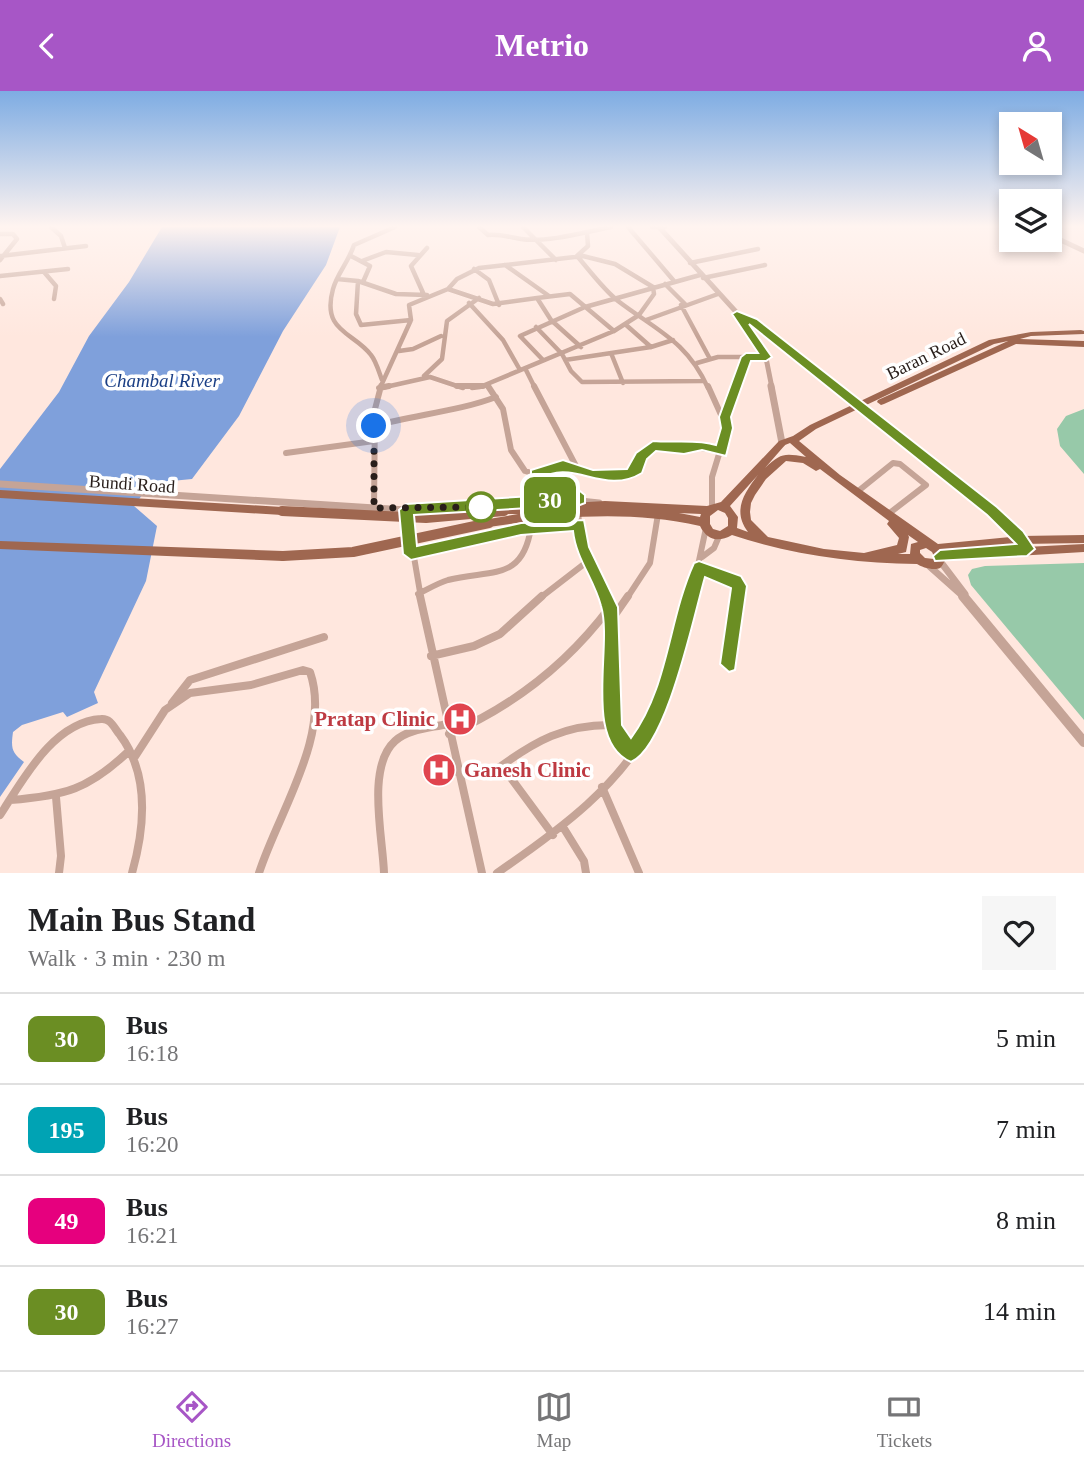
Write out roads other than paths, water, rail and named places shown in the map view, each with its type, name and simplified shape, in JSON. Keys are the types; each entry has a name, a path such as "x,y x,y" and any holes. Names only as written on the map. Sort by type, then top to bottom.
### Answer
{"main road":[{"name":"Baran Road","path":"714,509 791,441 861,407 1015,341 1027,338 1083,336"},
{"path":"791,441 887,515 904,537 905,544 898,552 867,557"},
{"path":"768,543 752,529 745,511 752,492 780,460 784,457 805,460 837,478"},
{"name":"Bundi Road","path":"0,493 426,518 605,505 714,509"},
{"path":"705,525 703,515 714,509 734,517 726,533"},
{"path":"0,545 214,555 318,556 353,552 489,523 658,514 811,554 923,561 939,556 1084,539"},
{"path":"887,515 895,518 939,556"},
{"path":"923,561 915,547 924,544"},
{"path":"1024,545 1084,548"}],"street":[{"path":"346,263 337,279 331,302 335,323 342,333 371,354 382,380"},
{"path":"365,263 371,268 360,281 355,309 361,325 411,320"},
{"path":"413,263 411,266 424,295"},
{"path":"374,508 374,426 379,389 399,351 411,320 409,305 448,289 460,275 474,269 520,263"},
{"path":"584,263 616,299 673,340 697,363 702,381 725,417 727,428 712,477 714,509"},
{"path":"609,263 630,272 653,287"},
{"path":"659,263 674,281"},
{"path":"690,263 737,314 766,357 779,426 791,441"},
{"path":"505,265 549,296"},
{"path":"542,360 520,336 551,320 585,306 595,306 674,281 765,265"},
{"path":"0,275 68,269"},
{"path":"474,269 489,280 499,305"},
{"path":"42,272 56,286 54,299"},
{"path":"337,279 360,281 396,294 436,295"},
{"path":"665,284 683,305 710,359"},
{"path":"563,357 639,315 654,297 653,287"},
{"path":"448,289 499,305 570,294 614,331"},
{"path":"646,320 718,294"},
{"path":"423,377 442,359 440,336 446,320 480,298"},
{"path":"537,298 551,320 582,347"},
{"path":"470,303 503,340 523,369 554,426 569,446 578,470"},
{"path":"737,314 753,321 992,511 1024,545"},
{"path":"625,324 651,347"},
{"path":"536,327 582,382 702,381"},
{"path":"399,351 413,349 440,336"},
{"path":"379,389 423,377 436,378 472,389 542,360 651,347 673,340"},
{"path":"611,353 624,383"},
{"path":"725,417 746,357"},
{"path":"697,363 710,359 766,357"},
{"path":"487,385 503,409 511,450 525,471 560,483 580,499"},
{"path":"374,426 422,413 478,404 496,397"},
{"path":"286,453 374,441"},
{"path":"536,474 563,465 593,475 629,474 637,469 641,457 653,446 684,449 703,446 721,452"},
{"path":"857,492 893,463 900,464 926,485 887,515"},
{"path":"0,484 406,510 444,510 580,499 605,505"},
{"path":"406,510 418,594 482,873"},
{"path":"611,619 650,563 658,514"},
{"path":"411,554 579,519 582,547 610,607 613,725 616,734 631,752"},
{"path":"497,873 553,835 587,806 650,727 668,682 702,557 705,525"},
{"path":"418,594 447,581 496,575 506,570 524,554 530,543 531,527"},
{"path":"702,557 714,548 726,533"},
{"path":"939,556 969,601 1084,742"},
{"path":"431,656 474,646 500,634 554,585 588,561"},
{"path":"923,561 969,601"},
{"path":"699,568 735,581 740,586 729,664"},
{"path":"384,873 379,787 386,753 395,741 477,724 532,684 584,640 610,607"},
{"path":"10,800 56,797 84,790 131,755 190,680 324,637"},
{"path":"171,704 190,693 251,685 303,670 310,672 314,678 317,691 314,723 260,873"},
{"path":"0,815 45,753 68,732 93,719 110,721 131,755 142,817 132,873"},
{"path":"497,769 557,729 577,724 613,725"},
{"path":"458,772 497,769 508,774 553,835"},
{"path":"602,787 639,873"},
{"path":"56,797 61,856 59,873"},
{"path":"563,827 584,861 586,873"}],"water":[{"name":"Chambal River","path":"140,263 327,263 283,331 239,416 192,479 151,483 134,506 157,526 146,581 94,692 98,703 67,717 63,712 22,725 13,732 13,749 24,762 0,797 0,469 59,392 89,336"}],"place":[{"name":"Pratap Clinic","path":"460,719"},
{"name":"Ganesh Clinic","path":"439,770"}]}
